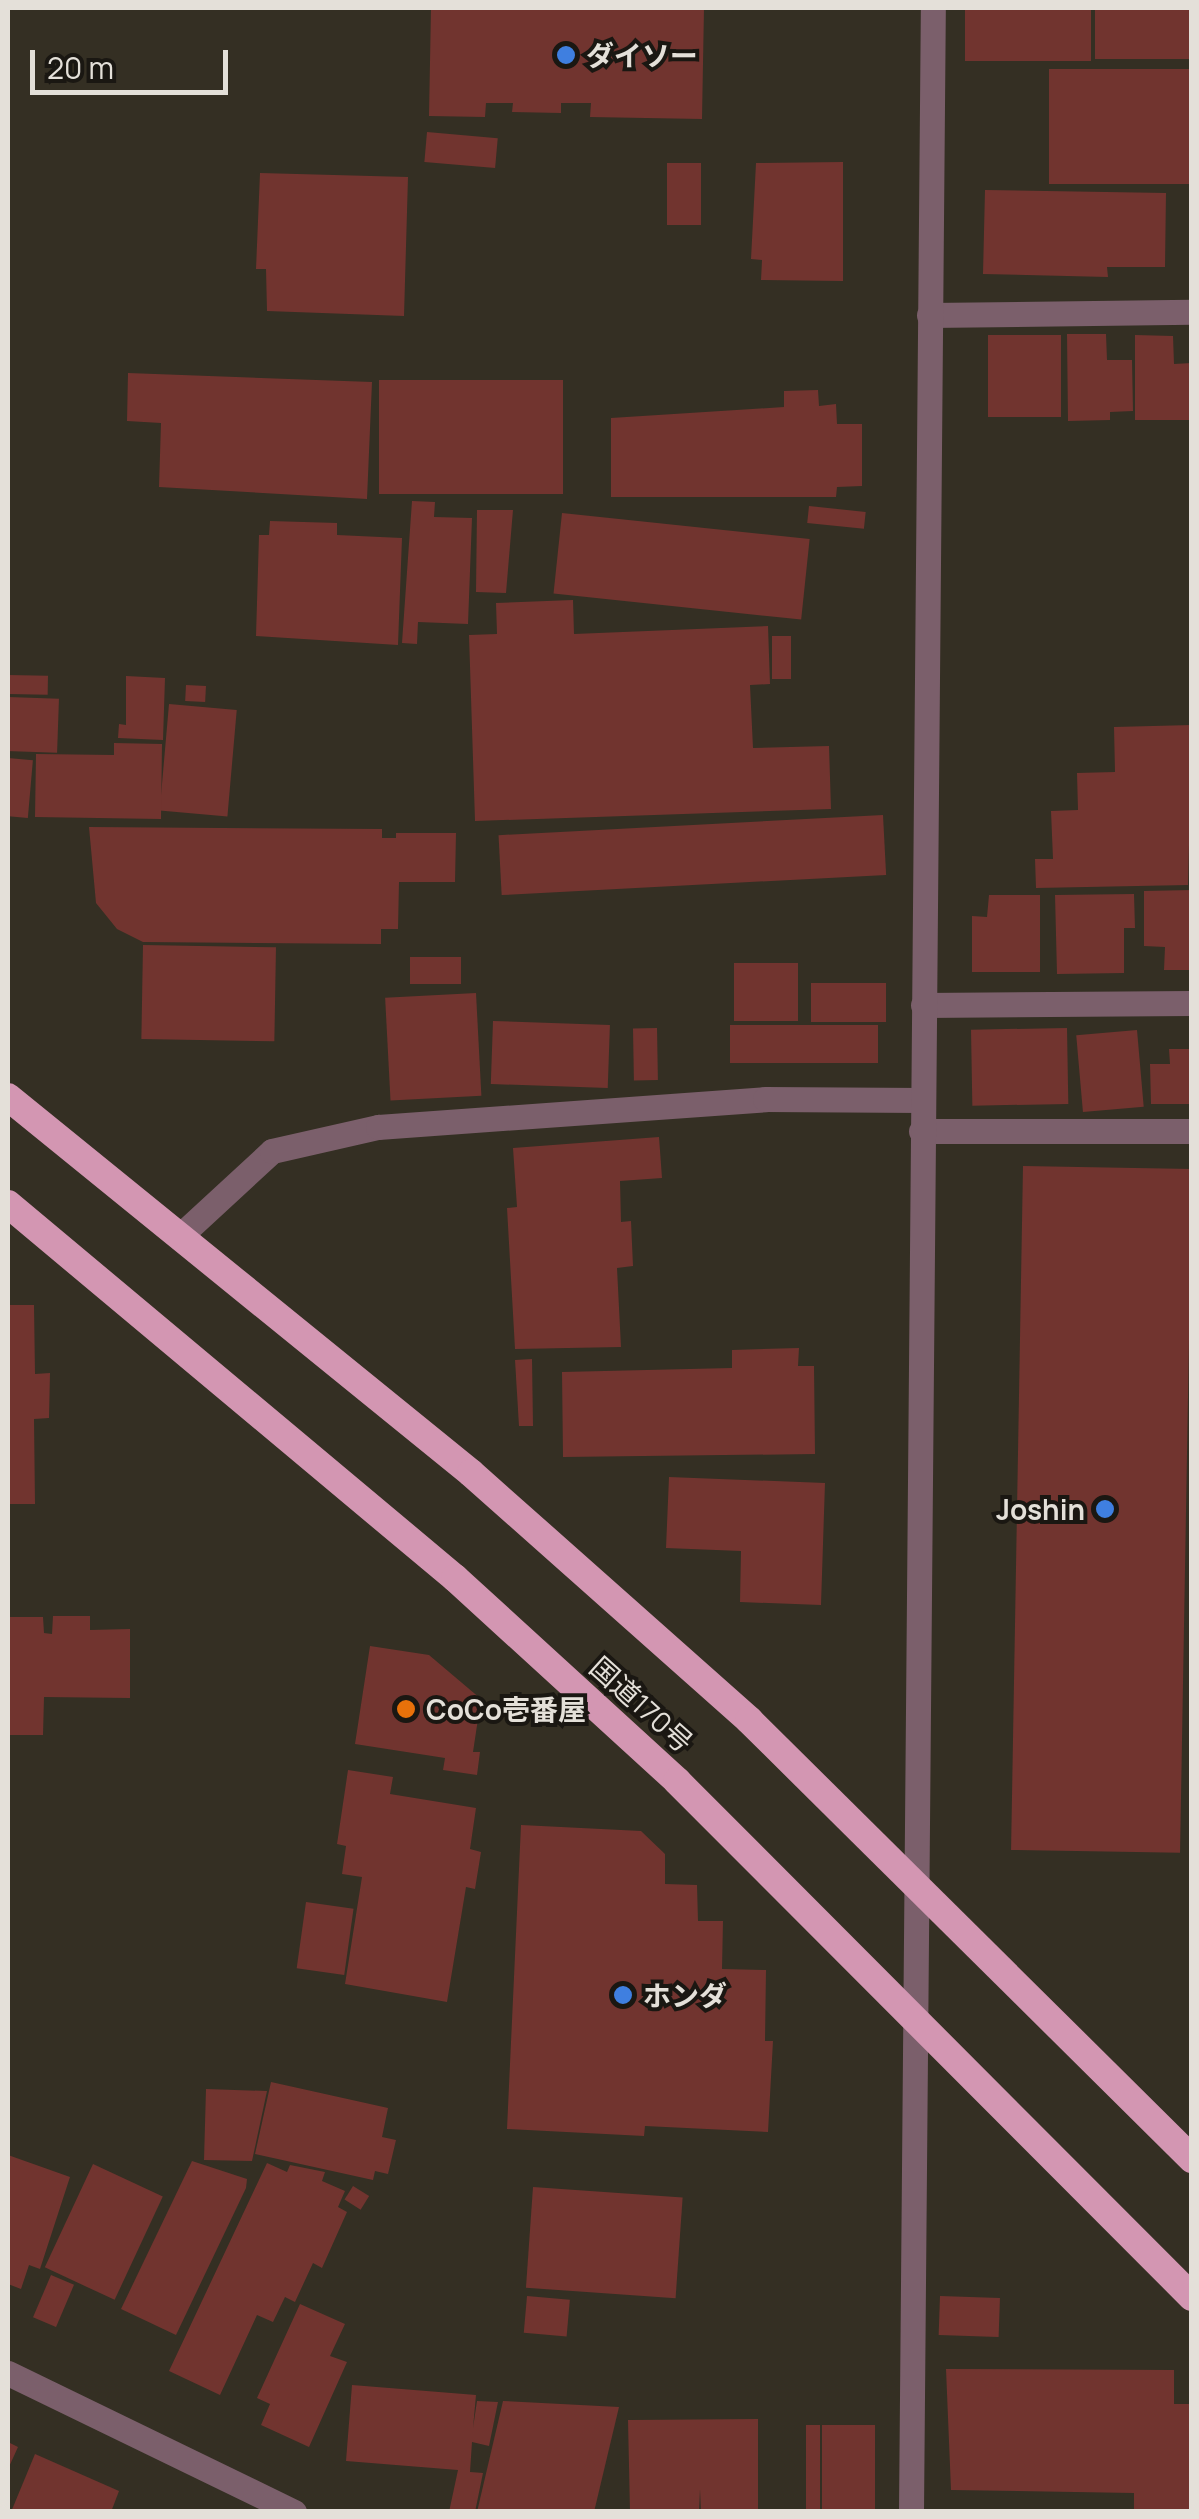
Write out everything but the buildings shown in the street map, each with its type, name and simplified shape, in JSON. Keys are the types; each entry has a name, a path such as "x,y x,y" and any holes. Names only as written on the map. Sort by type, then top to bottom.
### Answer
{"highway":[{"path":"8,1097 182,1234 471,1473 750,1720 1192,2159"},
{"name":"国道170号","path":"8,1204 455,1578 678,1781 1192,2297"}],"street":[{"path":"911,2512 920,1131 933,8"},
{"path":"929,314 1192,312"},
{"path":"923,1005 1192,1003"},
{"path":"182,1234 272,1151 378,1128 765,1100 922,1100"},
{"path":"920,1131 1192,1131"},
{"path":"8,2372 294,2512"}],"place":[{"name":"ダイソー","path":"566,55"},
{"name":"Joshin","path":"1105,1509"},
{"name":"CoCo壱番屋","path":"406,1709"},
{"name":"ホンダ","path":"623,1995"}]}
